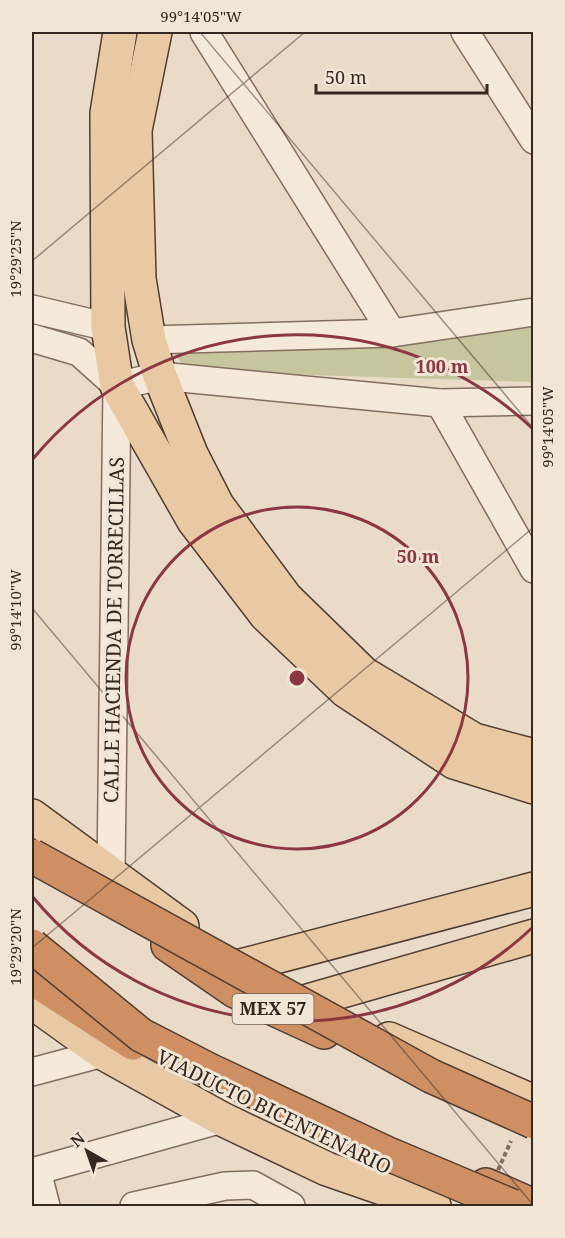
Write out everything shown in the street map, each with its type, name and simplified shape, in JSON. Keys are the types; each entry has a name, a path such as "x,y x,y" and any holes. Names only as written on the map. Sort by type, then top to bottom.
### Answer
{"highway":[{"name":"MEX 57","path":"32,851 235,991 451,1091 527,1131"},
{"path":"32,856 527,1131"},
{"path":"32,949 126,1044"},
{"path":"32,949 220,1065 534,1206"},
{"path":"32,978 126,1044 209,1070 386,1153 512,1206"},
{"name":"VIADUCTO BICENTENARIO","path":"126,1044 269,1114 476,1206"}],"main road":[{"path":"120,32 107,113 108,327 117,386 194,520 267,615 290,638 346,691 454,762 534,787"},
{"path":"155,32 135,130 139,279 149,340 160,376 191,454 217,505 286,598 364,674 474,740 534,756"},
{"path":"32,816 237,967 304,1002 534,1102"},
{"path":"237,967 534,889"},
{"path":"304,1002 534,936"},
{"path":"32,1002 126,1044 222,1119 327,1169 434,1206"},
{"path":"327,1169 374,1206"}],"street":[{"path":"204,32 392,333"},
{"path":"465,32 534,140"},
{"path":"107,280 139,279"},
{"path":"32,309 108,327"},
{"path":"149,340 392,333 534,312"},
{"path":"32,338 79,352 117,386 160,376 440,403 534,401"},
{"name":"CALLE HACIENDA DE TORRECILLAS","path":"111,874 117,386"},
{"path":"440,403 534,569"},
{"path":"32,1072 126,1044"},
{"path":"46,1206 34,1171 222,1119"},
{"path":"134,1206 225,1186 254,1185 291,1206"}],"path":[{"path":"495,1176 527,1131"}],"green space":[{"path":"533,322 533,382 187,371 163,337"}]}
